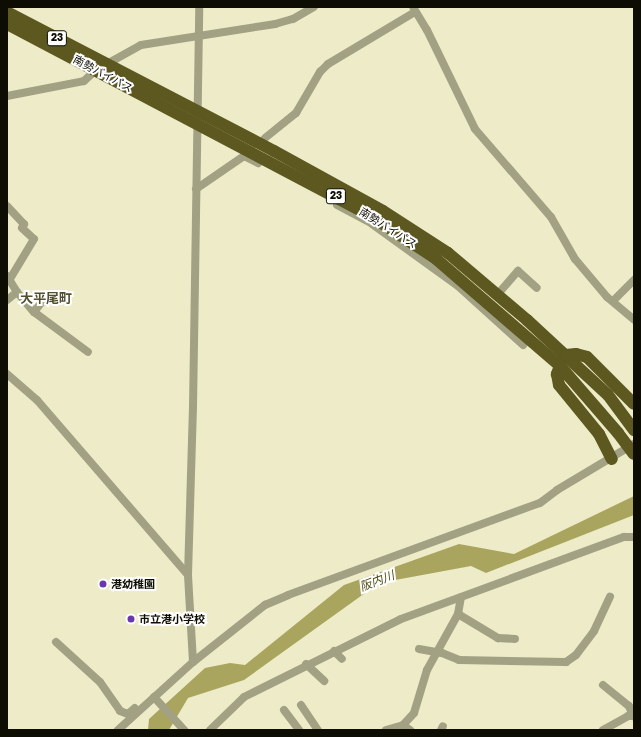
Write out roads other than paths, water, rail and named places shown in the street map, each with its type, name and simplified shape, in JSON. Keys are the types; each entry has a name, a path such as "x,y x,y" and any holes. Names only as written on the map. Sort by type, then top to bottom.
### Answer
{"highway":[{"name":"南勢バイパス","path":"7,12 108,64 196,117 371,216 435,258 563,361 608,395 632,428"},
{"name":"南勢バイパス","path":"7,24 96,70 196,117 245,135 383,211 448,253 497,295 563,361 634,454"},
{"path":"612,459 599,434 560,385 557,374 563,361 576,354 588,358 634,404"}],"street":[{"path":"193,662 188,575 199,7"},
{"path":"7,96 70,85 84,80 96,70 108,64 125,52 141,45 275,24 293,19 314,7"},
{"path":"265,138 296,113 320,72 328,64 414,9 427,30 475,129 552,217 575,259 613,301 634,320"},
{"path":"196,189 244,156 372,224 458,286 523,345"},
{"path":"7,206 24,224 22,228 34,239 8,277 17,292 34,312 88,352"},
{"path":"497,295 518,271 537,288"},
{"path":"613,301 634,280"},
{"path":"7,300 17,292"},
{"path":"34,312 48,294"},
{"path":"7,374 37,400 188,575"},
{"path":"118,730 147,703 155,699 193,662 265,605 288,595 540,503 556,490 612,459 634,444"},
{"path":"210,730 244,697 306,664 401,619 624,537 634,537"},
{"path":"419,649 436,652 459,660 566,662 576,655 594,631 610,596"},
{"path":"386,730 395,725 407,728 414,713 421,687 436,652 458,614 462,603 461,597"},
{"path":"458,614 498,638 515,639"},
{"path":"56,642 100,682 122,714 128,714 142,702 147,703"},
{"path":"334,651 342,659"},
{"path":"306,664 324,681"},
{"path":"603,685 629,706 634,716 603,730"},
{"path":"155,699 184,730"},
{"path":"301,705 318,730"},
{"path":"284,710 299,730"}],"water":[{"name":"阪内川","path":"634,496 634,515 486,573 471,566 379,583 244,680 188,698 169,730 148,730 149,719 205,668 230,663 245,665 344,585 459,544 514,554"}],"place":[{"name":"港幼稚園","path":"103,584"},
{"name":"市立港小学校","path":"131,619"}],"district":[{"name":"大平尾町","path":"46,298"}]}
